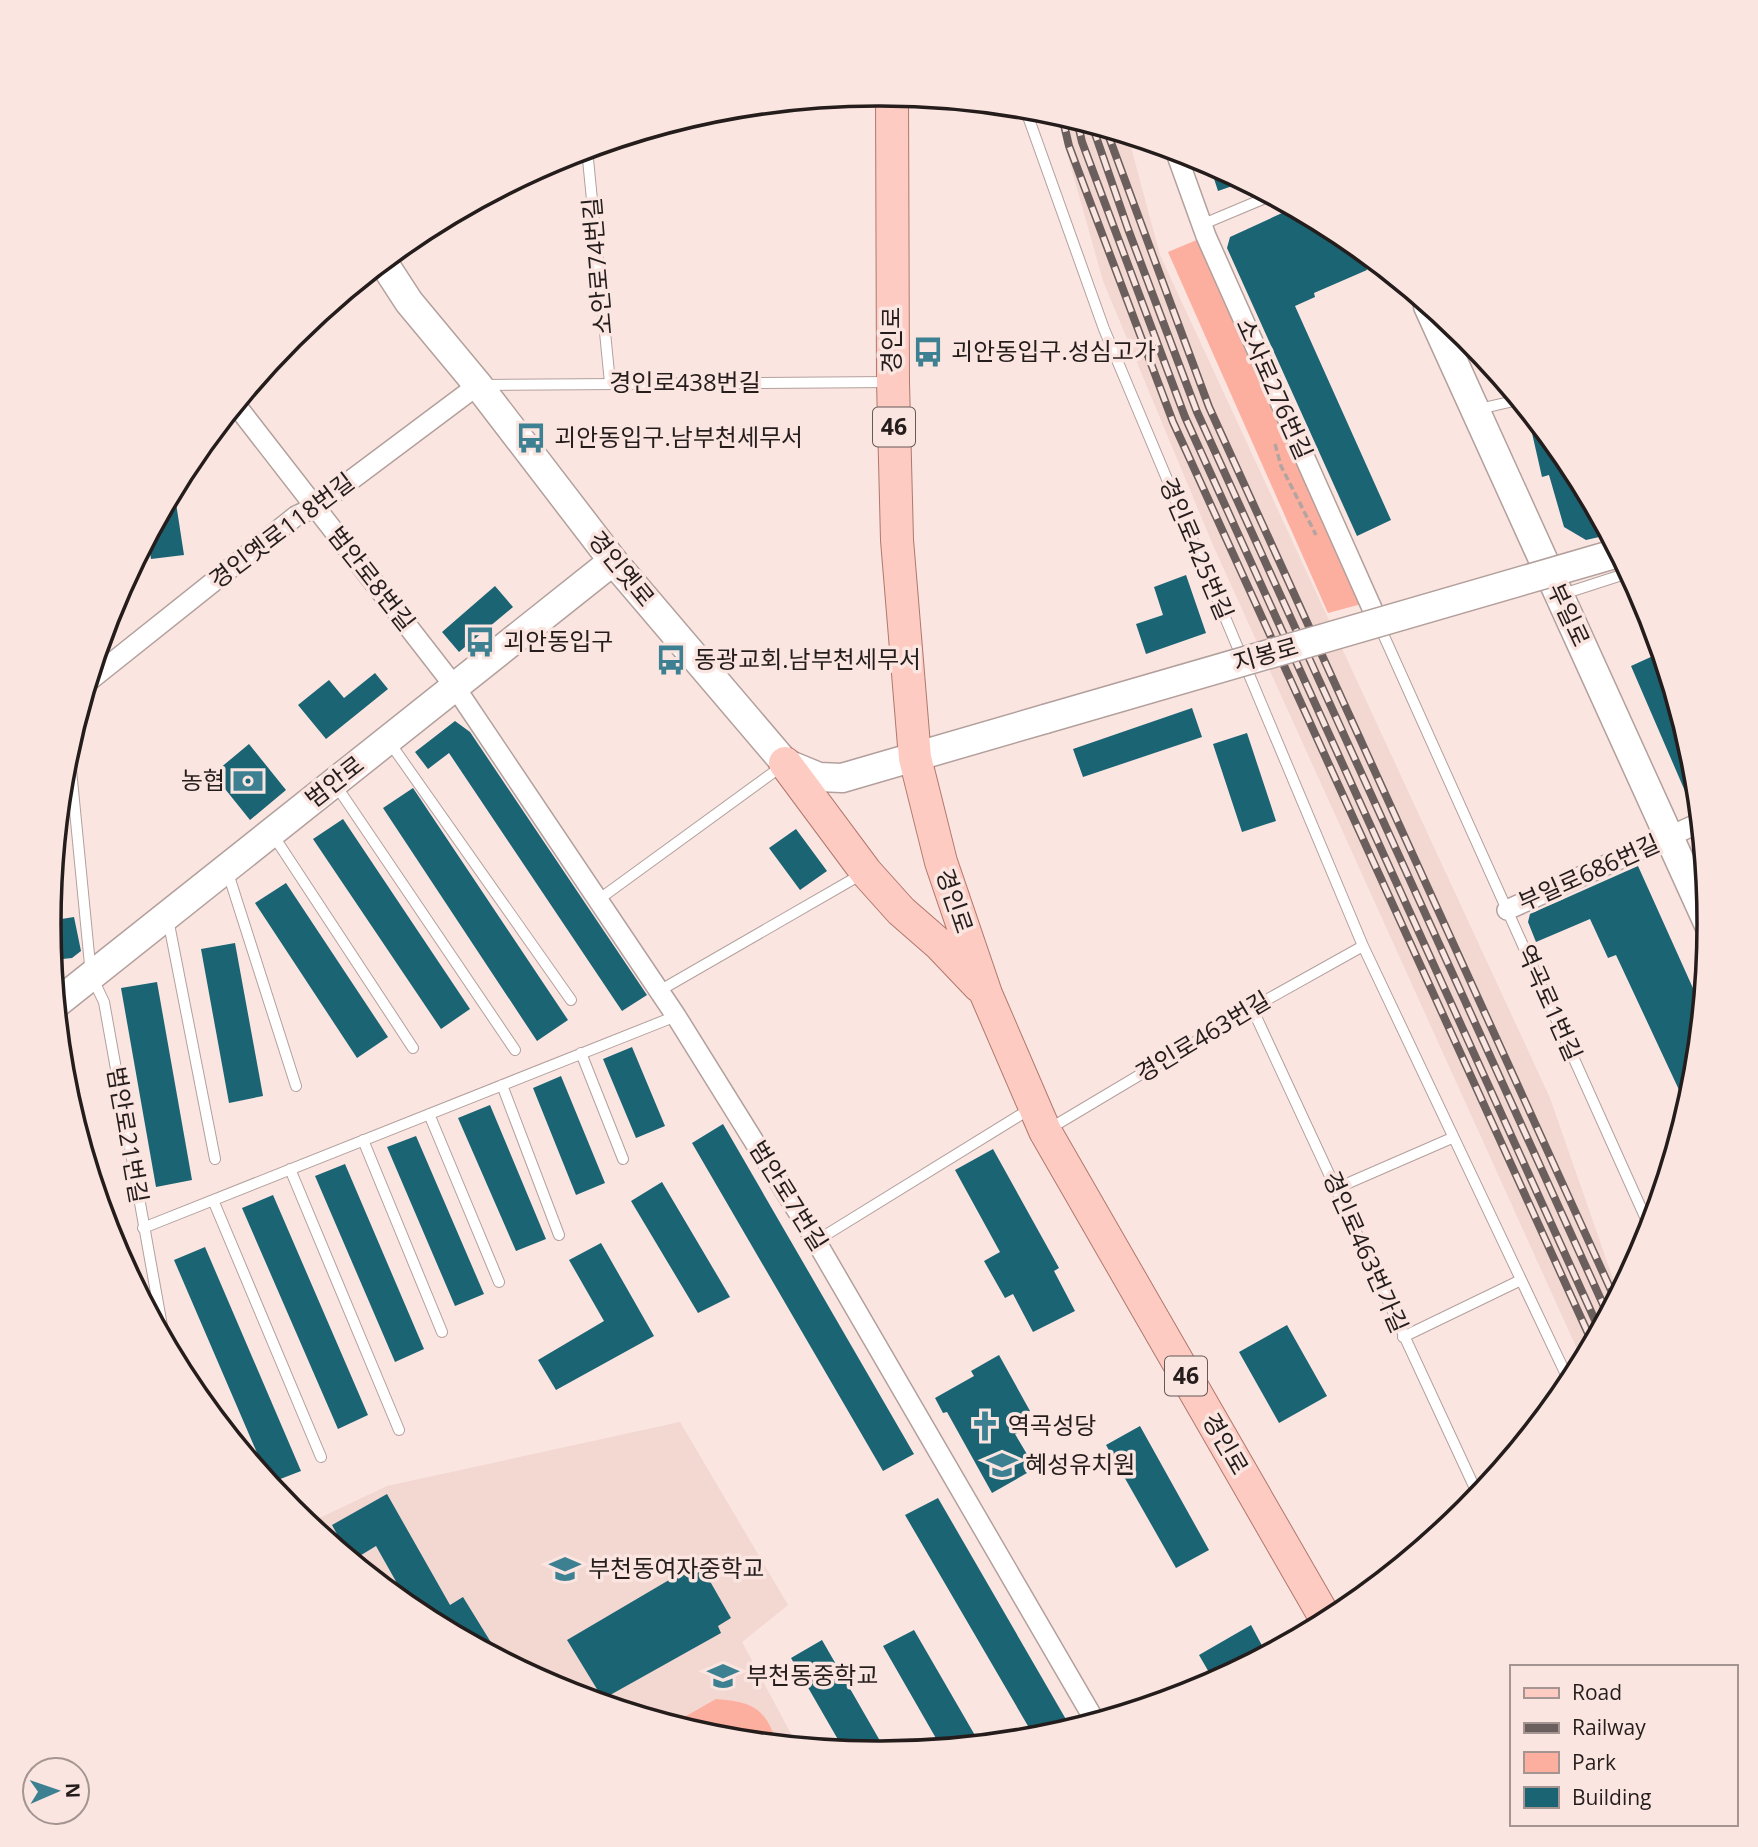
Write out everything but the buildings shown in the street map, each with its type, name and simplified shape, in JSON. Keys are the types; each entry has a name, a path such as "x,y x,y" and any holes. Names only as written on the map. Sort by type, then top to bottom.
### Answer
{"main road":[{"name":"경인로","path":"892,106 893,382 897,540 915,758 941,862 986,995 1039,1119 1321,1611"},
{"path":"785,764 866,872 901,911 940,945 986,995"}],"street":[{"name":"소사로276번길","path":"1180,163 1201,225 1379,624"},
{"name":"경인옛로","path":"388,270 409,302 478,385 613,561 785,764 819,777 842,778 915,758"},
{"name":"부일로","path":"1437,327 1549,561 1559,595 1696,896"},
{"name":"경인옛로118번길","path":"102,671 296,516 315,507 478,385"},
{"name":"범안로8번길","path":"241,412 455,687"},
{"name":"지봉로","path":"915,758 1609,557"},
{"name":"범안로","path":"65,997 613,561"},
{"name":"범안로7번길","path":"455,687 676,1016 816,1241 1090,1713"},
{"name":"부일로686번길","path":"1507,910 1691,827"}],"lane":[{"name":"경인로425번길","path":"1028,119 1104,329 1363,946 1564,1370"},
{"name":"소안로74번길","path":"588,160 610,383"},
{"path":"1201,225 1260,200"},
{"name":"경인로438번길","path":"478,385 893,382"},
{"path":"1475,410 1509,402"},
{"path":"1578,553 1604,546"},
{"path":"1559,595 1619,576"},
{"name":"역곡로1번길","path":"1379,624 1643,1213"},
{"path":"388,740 571,1000"},
{"path":"598,900 785,764"},
{"path":"334,783 515,1050"},
{"name":"범안로21번길","path":"73,788 91,975 104,1002 158,1308"},
{"path":"271,832 413,1048"},
{"path":"226,868 296,1086"},
{"path":"659,991 866,872"},
{"path":"167,915 215,1159"},
{"name":"경인로463번길","path":"816,1241 1363,946"},
{"name":"경인로463번가길","path":"1252,1008 1473,1485"},
{"path":"143,1227 676,1016"},
{"path":"581,1054 623,1159"},
{"path":"502,1085 559,1235"},
{"path":"429,1114 499,1282"},
{"path":"1337,1188 1452,1138"},
{"path":"363,1140 442,1332"},
{"path":"290,1169 399,1430"},
{"path":"214,1200 321,1457"},
{"path":"1403,1337 1521,1280"}],"shaded area":[{"path":"1059,126 1131,146 1160,255 1550,1098 1614,1281 1577,1349 1213,545 1103,281"},
{"name":"부천동여자중학교","path":"680,1422 788,1605 742,1642 792,1736 719,1726 616,1698 517,1657 470,1632 381,1572 319,1518 387,1486"}],"green space":[{"path":"1206,236 1369,602 1328,613 1168,252"},
{"path":"716,1699 739,1702 762,1714 773,1734 719,1726 684,1717"}],"railway":[{"path":"1065,127 1069,146 1173,422 1587,1332"},
{"path":"1080,131 1185,417 1594,1318"},
{"path":"1096,135 1197,412 1602,1303"},
{"path":"1110,140 1209,407 1610,1288"}],"place":[{"name":"괴안동입구.성심고가","path":"928,352"},
{"name":"괴안동입구.남부천세무서","path":"531,438"},
{"name":"괴안동입구","path":"480,642"},
{"name":"동광교회.남부천세무서","path":"671,660"},
{"name":"농협","path":"248,781"},
{"name":"역곡성당","path":"985,1426"},
{"name":"혜성유치원","path":"1002,1465"},
{"name":"부천동여자중학교","path":"565,1569"},
{"name":"부천동중학교","path":"723,1676"}]}
